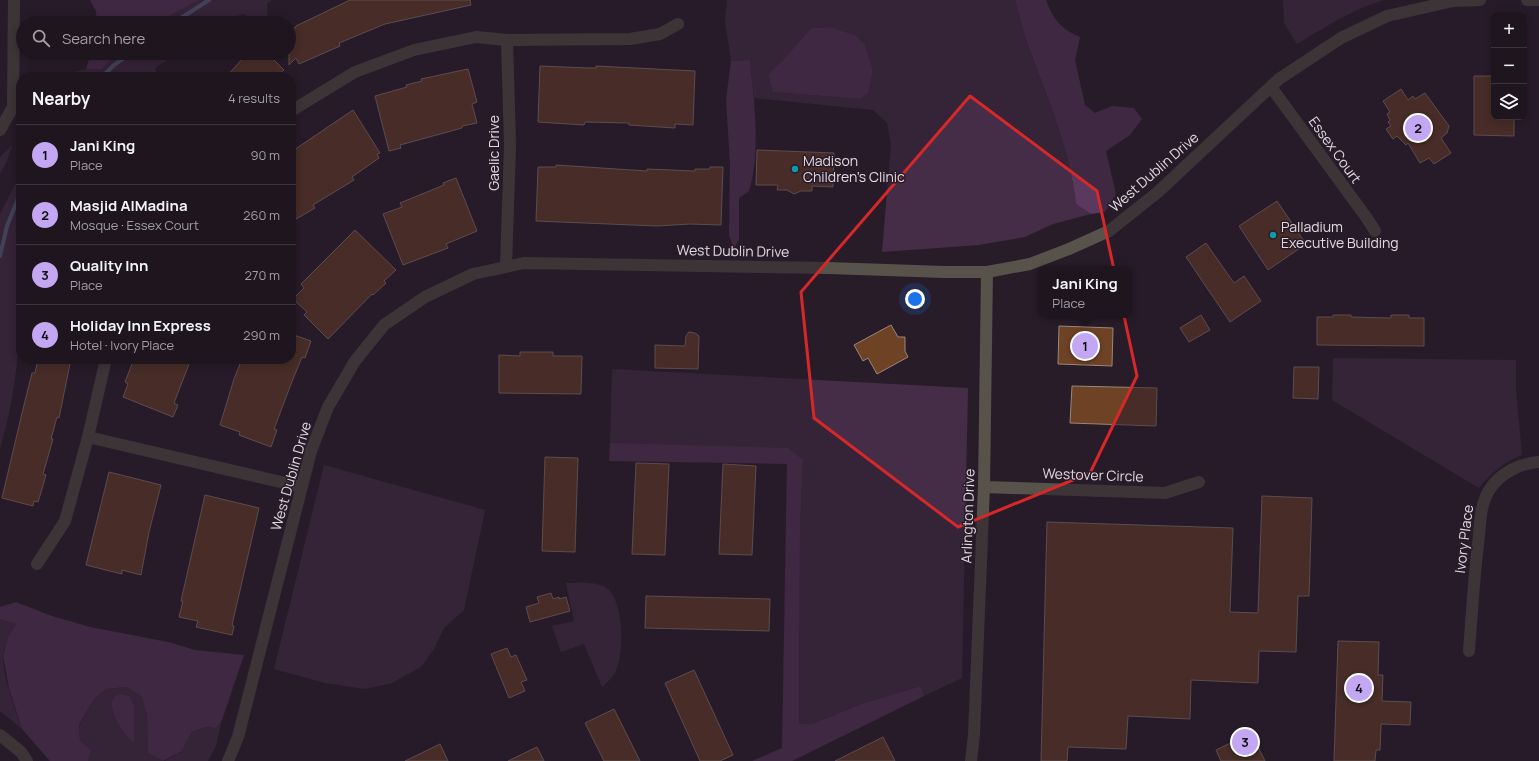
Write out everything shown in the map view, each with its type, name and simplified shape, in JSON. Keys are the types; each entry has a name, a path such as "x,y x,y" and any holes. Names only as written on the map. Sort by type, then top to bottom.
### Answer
{"street":[{"path":"0,130 13,106 14,0"},
{"name":"West Dublin Drive","path":"228,761 238,737 311,451 328,407 355,361 384,325 425,297 473,274 524,263 566,262 987,272 1030,264 1109,231 1158,192 1279,79 1341,38 1387,16 1453,2 1480,0"},
{"path":"1527,0 1539,0"},
{"path":"296,107 355,72 414,50 476,37 507,40 630,39 660,34 678,24"},
{"name":"Gaelic Drive","path":"506,267 510,146 507,40"},
{"name":"Essex Court","path":"1271,87 1366,217 1375,232"},
{"name":"Arlington Drive","path":"971,761 974,735 984,487 987,272"},
{"path":"37,564 65,521 88,437 105,364"},
{"path":"88,437 302,487"},
{"name":"Ivory Place","path":"1469,651 1477,551 1484,501 1490,488 1501,477 1514,468 1531,462 1539,462"},
{"name":"Westover Circle","path":"984,487 1165,493 1199,482"},
{"path":"0,735 21,752 27,761"}],"highlighted area":[{"path":"970,96 1097,191 1137,376 1090,473 958,527 814,418 801,292"}],"shaded area":[{"path":"90,0 199,0 168,16 96,16 96,11"},
{"path":"199,0 272,0 267,4 268,16 247,16 245,14 235,16 168,16"},
{"path":"727,0 1015,0 1026,40 1064,146 1076,204 1091,214 1053,224 1025,237 979,245 882,252 891,145 887,123 873,110 754,98 750,60 731,61 725,21","holes":["829,27 855,36 864,44 867,50 873,70 860,99 774,92 768,74 782,61 811,28"]},
{"path":"1015,0 1046,0 1058,23 1068,31 1080,37 1075,60 1085,105 1095,113 1112,106 1134,108 1142,119 1130,135 1106,151 1116,194 1105,212 1091,214 1076,204 1064,146 1026,40"},
{"path":"1283,0 1384,0 1350,13 1297,44 1284,23"},
{"path":"830,27 855,35 865,45 873,70 868,93 860,99 773,92 768,74 782,61 811,28"},
{"path":"89,60 110,60 102,69 86,69"},
{"path":"110,60 167,60 155,68 156,72 76,72 89,69 102,69"},
{"path":"750,60 756,126 755,160 749,191 739,198 739,240 734,248 729,236 730,163 726,100 731,61"},
{"path":"12,145 7,161 0,174 0,157"},
{"path":"16,183 17,364 9,415 0,449 0,214"},
{"path":"1333,358 1516,360 1516,390 1522,455 1498,468 1479,488 1332,400"},
{"path":"612,369 968,388 962,678 924,696 921,686 864,703 812,724 799,724 800,529 803,460 610,443"},
{"path":"610,443 788,448 803,460 800,529 799,724 812,724 864,703 921,686 924,696 792,761 752,761 782,748 787,464 609,461"},
{"path":"324,465 485,510 464,610 444,628 434,649 421,667 392,683 365,689 325,683 274,669"},
{"path":"566,583 601,585 611,593 616,602 621,625 621,649 617,668 614,674 602,687 584,644 561,652 552,626 574,621"},
{"path":"16,602 52,616 90,627 168,642 195,650 244,655 222,720 216,728 205,727 192,732 182,751 163,761 148,753 147,715 141,696 126,687 106,689 94,699 79,725 80,741 91,750 88,761 50,761 22,729 9,688 3,656 8,638 16,624 0,619 0,607"},
{"path":"0,619 16,624 5,648 3,664 10,693 22,729 0,711"},
{"path":"126,687 141,696 147,715 148,753 163,761 88,761 91,750 80,741 79,726 94,699 106,689","holes":["121,694 130,696 134,705 111,704 115,696"]},
{"path":"121,694 130,696 134,705 134,742 125,734 119,725 111,704 115,696"},
{"path":"222,720 216,746 208,761 165,761 182,751 192,732 205,727 216,728"}],"building":[{"path":"350,0 470,0 471,5 385,24 339,43 340,46 299,64 296,58 296,26"},
{"path":"241,60 274,60 284,70 282,72 230,72"},
{"path":"289,60 294,60 289,65"},
{"path":"540,66 596,68 596,66 695,71 693,125 675,124 675,128 629,125 629,123 585,122 584,125 538,122"},
{"path":"468,69 477,102 472,104 477,123 462,126 462,128 400,145 401,148 389,151 375,96 407,87 406,85 422,81 421,79"},
{"path":"1474,76 1491,76 1491,120 1514,120 1514,136 1474,135"},
{"path":"1401,89 1408,100 1413,96 1415,99 1425,93 1449,126 1447,133 1441,138 1451,153 1434,164 1429,158 1420,163 1408,143 1406,145 1397,136 1393,139 1386,129 1391,126 1388,122 1390,120 1387,114 1390,112 1383,101"},
{"path":"353,110 380,153 377,154 379,158 352,177 354,180 313,205 315,208 296,219 296,149"},
{"name":"Madison Children's Clinic","path":"757,150 834,153 833,187 812,186 812,191 801,191 794,194 787,190 777,190 778,185 756,185"},
{"path":"556,165 647,171 647,169 695,171 695,169 723,167 721,225 690,224 657,226 536,221 538,167 556,167"},
{"path":"456,178 477,231 446,244 448,248 403,265 383,214 402,207 400,203 444,185 443,183"},
{"name":"Palladium Executive Building","path":"1277,201 1306,244 1268,270 1239,226"},
{"path":"355,230 396,270 384,281 386,283 373,295 372,294 328,339 304,315 307,312 296,302 296,296 304,288 301,284"},
{"path":"1206,243 1234,283 1244,276 1261,301 1230,322 1186,257"},
{"path":"1201,315 1210,330 1189,342 1180,328"},
{"path":"1333,315 1391,318 1391,315 1409,315 1409,318 1424,318 1424,346 1317,345 1317,317 1333,317"},
{"path":"891,325 898,337 905,337 905,351 908,357 877,374 868,358 863,361 854,345"},
{"path":"1059,326 1113,328 1112,366 1058,364"},
{"path":"689,332 695,333 699,336 698,369 655,368 655,345 685,346 686,336"},
{"path":"296,336 311,341 305,358 302,357 274,429 277,430 271,447 239,435 240,432 220,425 240,364 296,364"},
{"path":"520,352 553,352 553,356 582,356 581,394 499,393 499,355 520,356"},
{"path":"37,364 70,364 59,418 57,417 51,439 53,439 43,474 46,475 38,502 34,501 33,506 2,498 32,373 35,373"},
{"path":"132,364 189,364 174,403 178,405 173,417 123,397 128,384 125,382"},
{"path":"1294,367 1319,367 1318,399 1293,398"},
{"path":"1072,386 1157,388 1156,426 1070,423"},
{"path":"545,457 578,458 575,552 542,551"},
{"path":"636,463 669,464 665,555 632,554"},
{"path":"723,464 756,466 752,555 719,554"},
{"path":"109,472 161,485 149,532 141,575 122,570 122,574 86,565"},
{"path":"205,495 259,508 232,625 234,626 232,635 196,627 198,621 179,617 183,601 181,601"},
{"path":"1262,496 1312,498 1309,596 1298,596 1296,652 1259,651 1258,683 1191,680 1190,719 1128,716 1126,749 1068,747 1067,761 1041,761 1047,522 1233,528 1230,612 1258,613"},
{"path":"551,593 553,599 566,597 570,611 530,622 526,607 539,603 537,597"},
{"path":"646,596 770,599 769,631 645,628"},
{"path":"1338,641 1379,642 1378,675 1383,675 1382,701 1411,702 1410,725 1381,724 1380,750 1376,750 1375,761 1334,761"},
{"path":"507,648 511,657 516,655 527,680 521,682 525,691 509,698 491,654"},
{"path":"694,670 733,755 720,761 700,761 665,683"},
{"path":"614,709 640,761 604,761 585,723"},
{"path":"1251,733 1265,761 1221,761 1216,750"},
{"path":"883,737 895,761 835,761"},
{"path":"440,744 448,761 405,761"},
{"path":"537,747 544,761 508,761"}],"waterway":[{"path":"184,16 209,0"},
{"path":"107,72 121,60"},
{"path":"0,256 7,226 16,204"}],"place":[{"name":"Masjid AlMadina","path":"1418,128"},
{"name":"Madison Children's Clinic","path":"795,169"},
{"name":"Palladium Executive Building","path":"1273,235"},
{"name":"Jani King","path":"1085,346"},
{"name":"Holiday Inn Express","path":"1359,688"},
{"name":"Quality Inn","path":"1245,742"}]}
